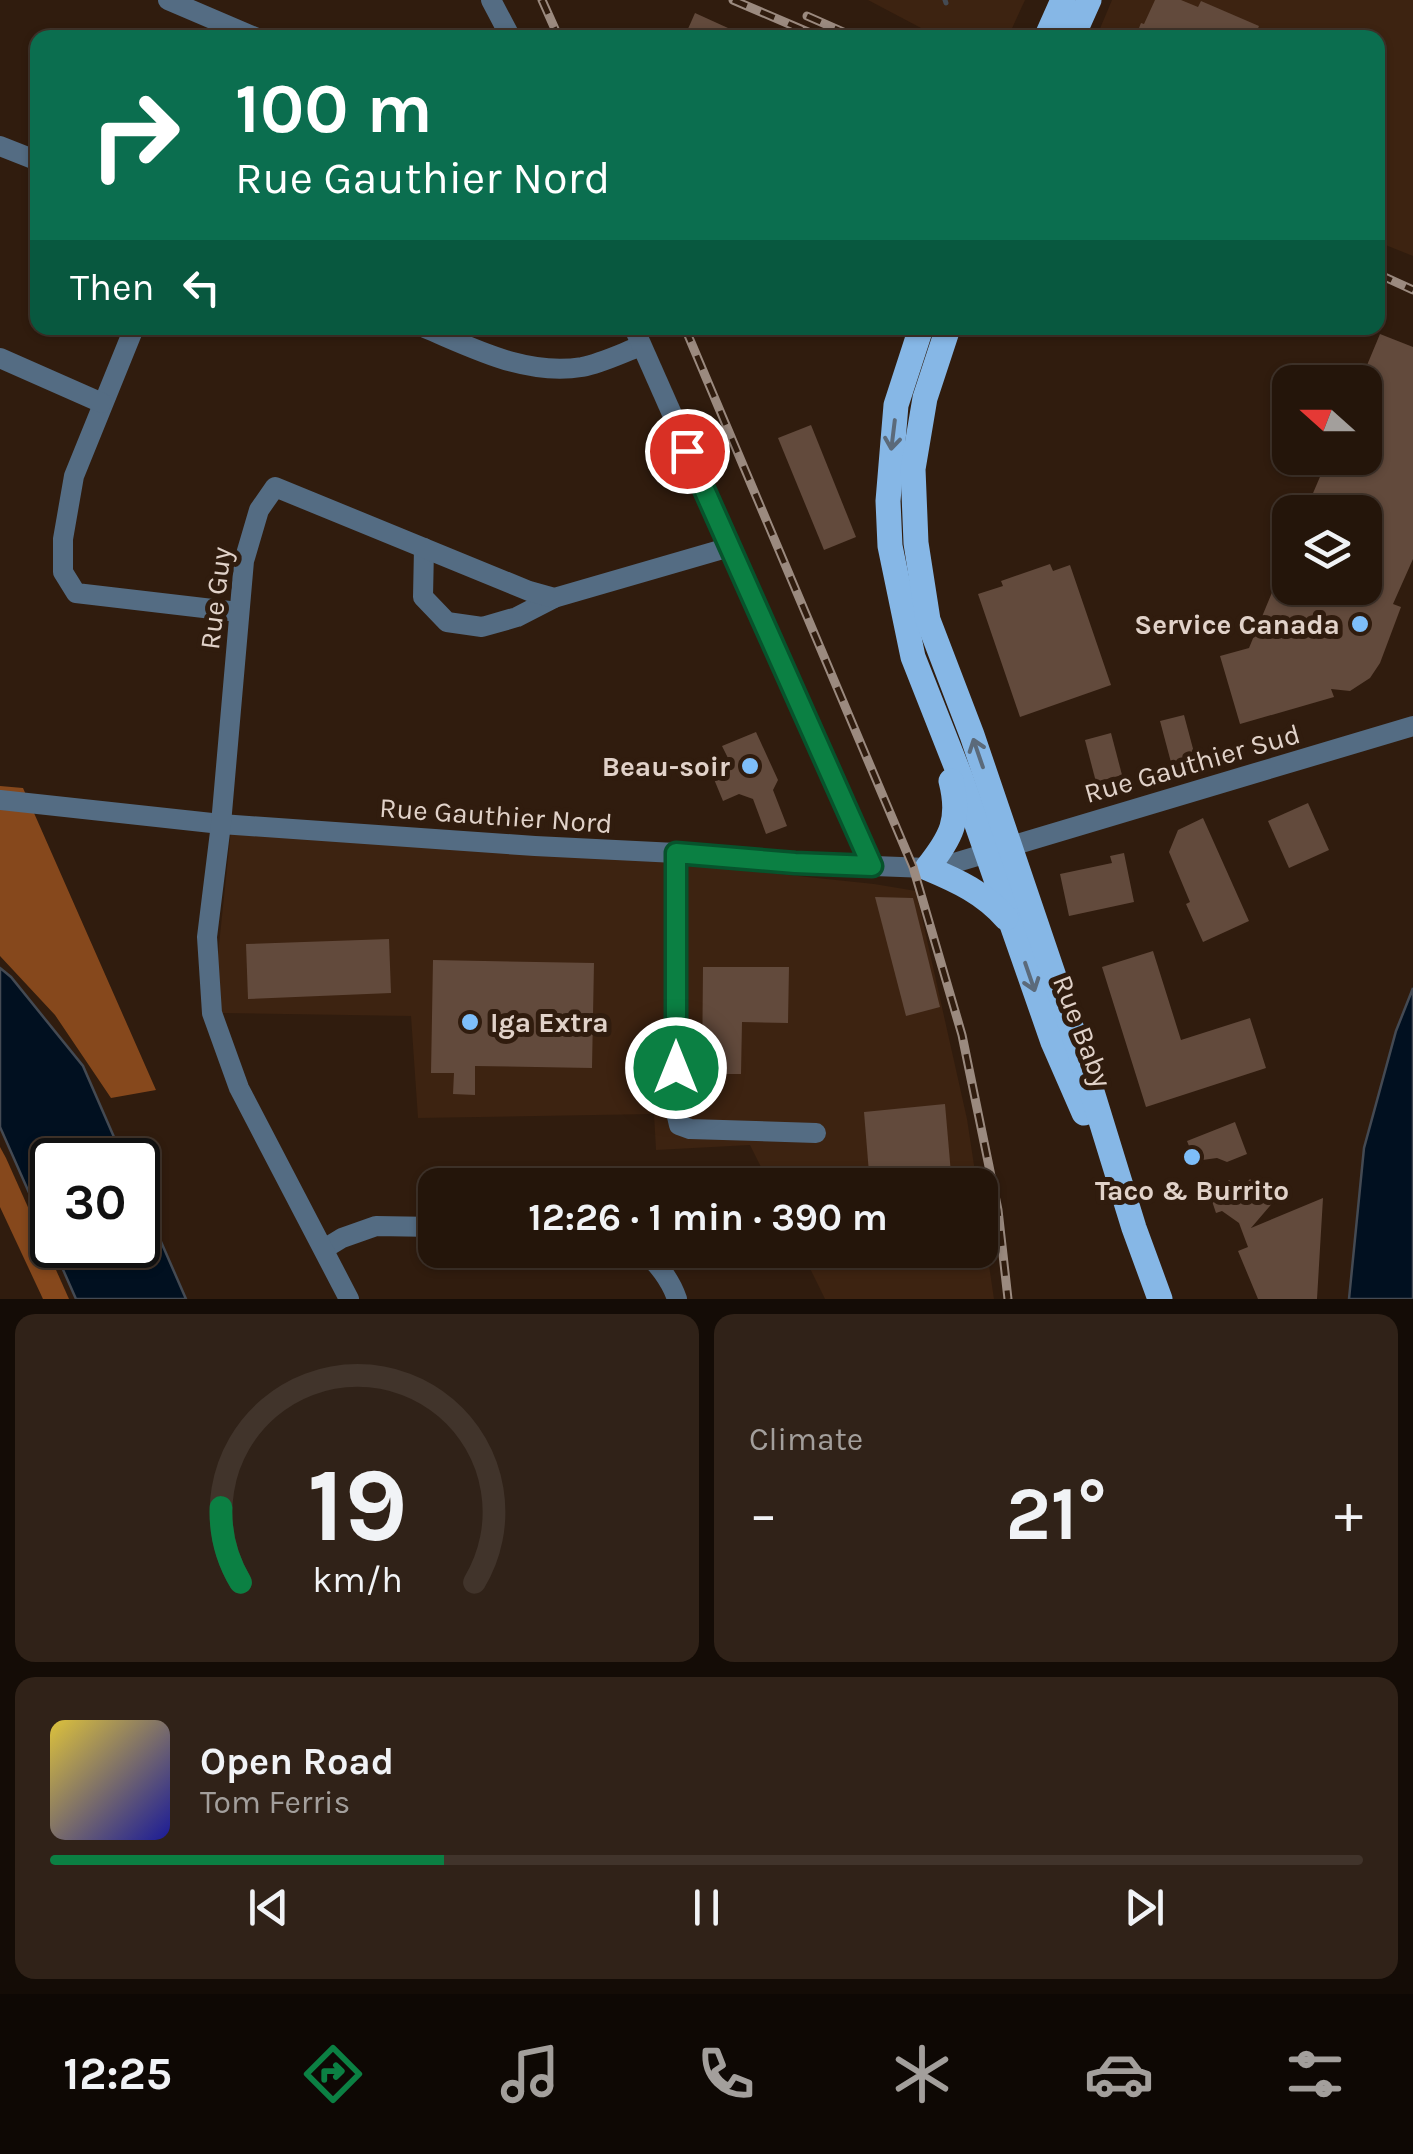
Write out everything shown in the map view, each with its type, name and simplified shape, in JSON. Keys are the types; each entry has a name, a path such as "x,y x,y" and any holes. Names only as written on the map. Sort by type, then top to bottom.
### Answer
{"main road":[{"path":"1049,30 1062,0"},
{"path":"1076,30 1089,0"},
{"path":"919,335 896,405 888,501 890,546 913,657 998,849"},
{"path":"946,335 924,398 912,469 916,543 928,620 972,735 998,849"},
{"path":"934,708 956,810 951,834 928,868 970,887 1012,925"},
{"name":"Rue Baby","path":"998,849 1012,925 1052,1042 1134,1228"},
{"name":"Rue Baby","path":"998,849 1081,1056 1160,1299"}],"street":[{"path":"168,0 238,30"},
{"path":"491,0 506,30"},
{"path":"0,146 30,158"},
{"path":"131,335 74,476 63,539 62,572 76,593 238,612"},
{"path":"442,335 492,356 549,369 587,366 637,337 872,866"},
{"path":"0,358 102,403"},
{"name":"Rue Guy","path":"349,1299 239,1088 212,1013 207,938 244,561 259,510 275,487 554,598"},
{"path":"424,548 423,597 447,622 482,627 517,618 554,598 730,547"},
{"name":"Rue Gauthier Sud","path":"998,849 1413,726"},
{"name":"Rue Gauthier Nord","path":"0,800 221,824 795,863 928,868 998,849"},
{"path":"676,853 678,1124 690,1129 816,1134"},
{"path":"324,1248 376,1226 418,1227"},
{"path":"660,1268 677,1299"}],"shaded area":[{"path":"868,0 1025,0 1011,30 925,30"},
{"path":"1112,0 1413,0 1413,256 1385,245 1385,30 1099,30"},
{"path":"0,786 23,788 156,1090 111,1098 55,1015 0,956"},
{"path":"231,830 666,862 916,891 974,1168 762,1168 750,1145 656,1150 654,1114 418,1118 411,1016 221,1013 217,964"},
{"path":"0,1147 30,1212 30,1268 55,1268 69,1299 43,1299 0,1207"},
{"path":"810,1268 989,1268 994,1299 825,1299"}],"water":[{"path":"0,968 83,1066 114,1138 30,1138 30,1195 0,1127"},
{"path":"1413,988 1413,1299 1349,1299 1364,1148 1396,1031"},
{"path":"160,1239 186,1299 76,1299 62,1268 160,1268"}],"building":[{"path":"1155,0 1181,0 1198,7 1201,1 1259,26 1257,30 1138,30"},
{"path":"695,13 732,30 688,30"},
{"path":"1380,335 1413,347 1413,559 1393,604 1401,607 1380,663 1370,678 1350,691 1331,689 1334,697 1240,724 1220,656 1249,648 1272,592 1272,605 1382,605 1382,495 1312,495 1321,475 1382,475 1382,365 1367,365"},
{"path":"811,425 856,537 824,550 778,438"},
{"path":"1050,564 1053,571 1070,565 1111,685 1020,717 978,594 1003,586 1001,581"},
{"path":"1184,715 1196,760 1172,766 1160,721"},
{"name":"Beau-soir","path":"756,732 778,780 773,790 787,826 766,834 753,799 739,794 723,801 709,767 729,760 722,746"},
{"path":"1111,733 1122,775 1096,782 1085,740"},
{"path":"1308,803 1329,850 1289,868 1268,821"},
{"path":"1203,818 1249,921 1203,942 1169,852 1178,830"},
{"path":"1124,853 1134,902 1069,916 1060,874 1112,863 1110,856"},
{"path":"875,897 913,898 940,1007 906,1016"},
{"path":"389,939 391,993 248,999 246,944"},
{"path":"1153,951 1181,1040 1250,1018 1266,1068 1146,1107 1102,967"},
{"path":"433,960 594,963 592,1068 475,1066 475,1095 453,1094 454,1073 431,1073"},
{"path":"703,967 789,967 788,1023 742,1022 741,1074 702,1074"},
{"path":"945,1104 951,1168 869,1168 864,1112"},
{"path":"1235,1122 1247,1154 1227,1162 1217,1158 1195,1161 1187,1141"},
{"path":"1250,1179 1275,1200 1251,1228 1323,1198 1317,1299 1258,1299 1238,1251 1248,1247 1239,1223 1222,1211 1216,1213 1209,1192 1222,1189 1229,1180 1241,1189"}],"railway":[{"path":"542,0 555,30"},
{"path":"733,0 803,30"},
{"path":"807,16 839,30"},
{"path":"1385,277 1413,290"},
{"path":"688,335 913,867 962,1035 998,1210 1008,1299"}],"place":[{"name":"Service Canada","path":"1360,624"},
{"name":"Beau-soir","path":"750,766"},
{"name":"Iga Extra","path":"470,1022"},
{"name":"Taco & Burrito","path":"1192,1157"}],"route":[{"path":"676,1068 676,853 872,866 687,451"}]}
